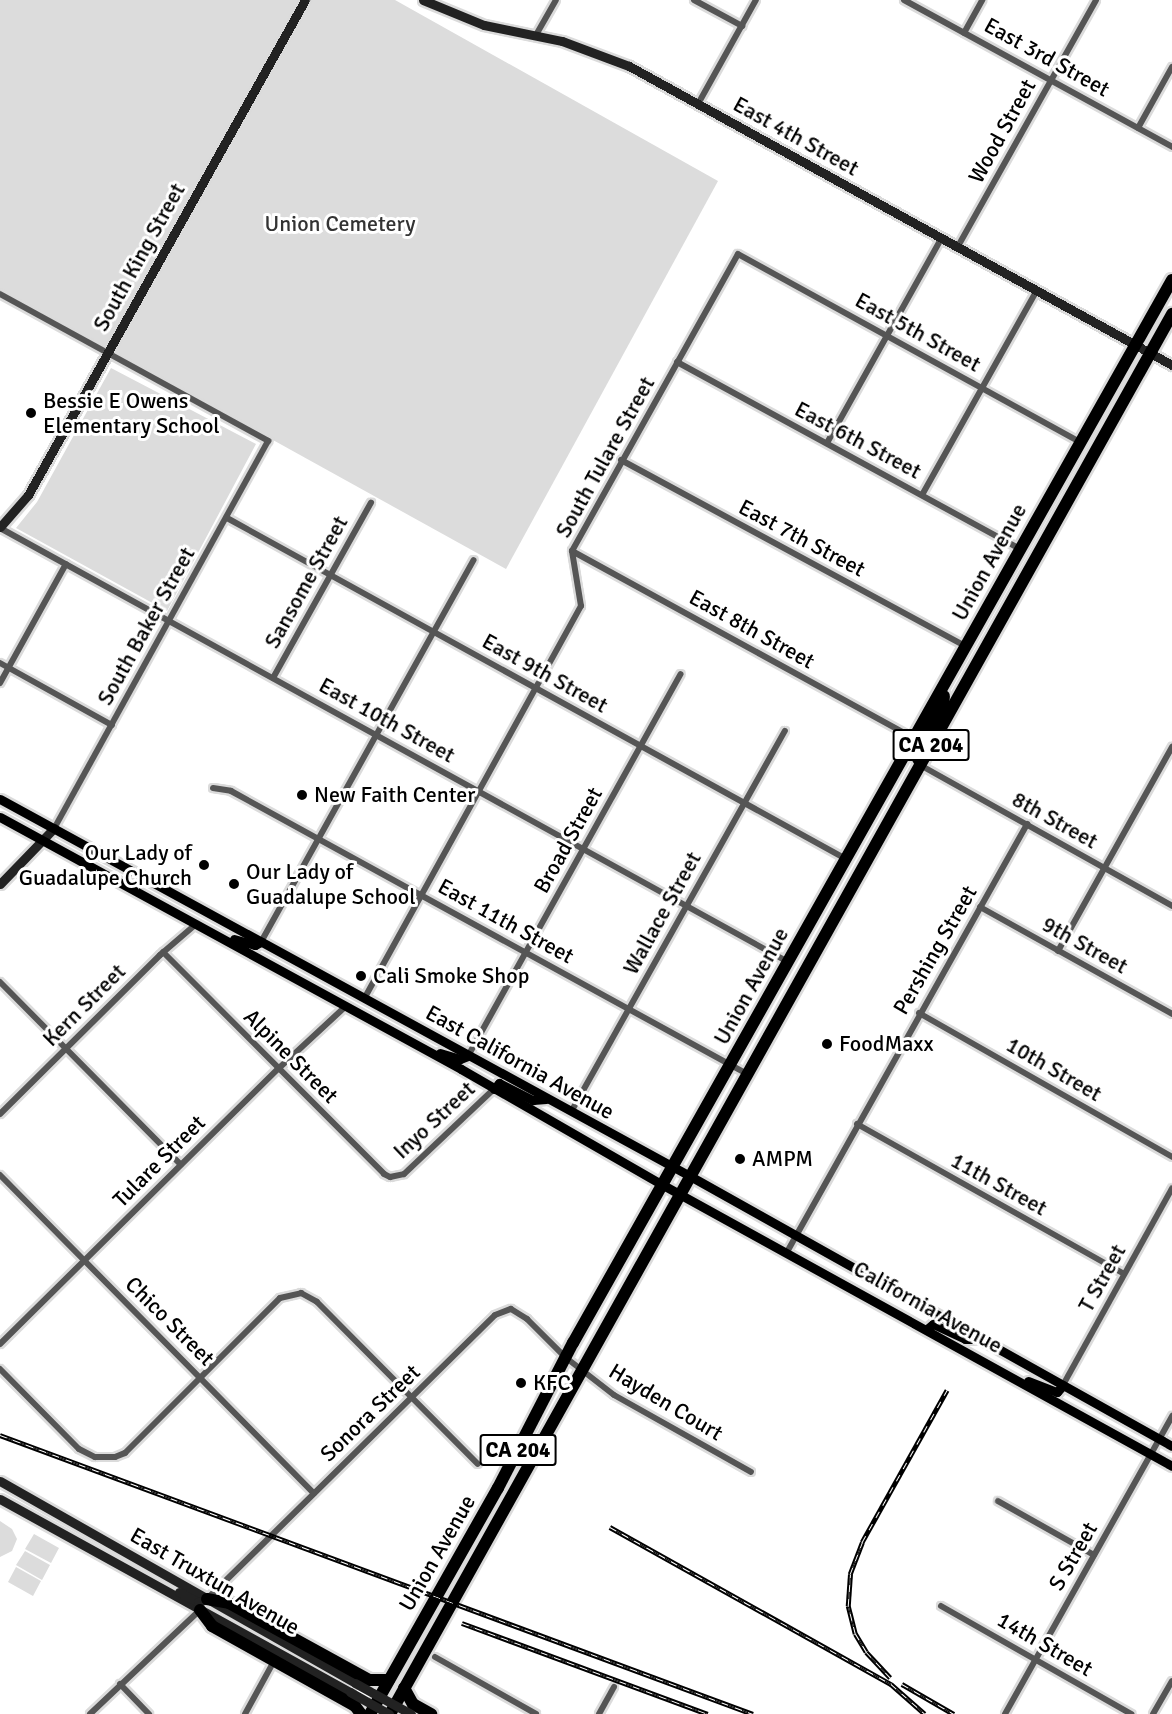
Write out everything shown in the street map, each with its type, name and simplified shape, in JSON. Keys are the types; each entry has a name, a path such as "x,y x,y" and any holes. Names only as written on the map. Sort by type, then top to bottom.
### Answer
{"highway":[{"name":"Union Avenue","path":"370,1714 498,1488 566,1357 1172,280"},
{"name":"Union Avenue","path":"389,1714 1172,314"},
{"path":"920,765 918,752 943,705 942,688"},
{"path":"207,1599 229,1602 369,1680 389,1680"},
{"path":"200,1610 212,1626 358,1710 369,1680"},
{"path":"404,1688 411,1711 431,1714"}],"main road":[{"name":"East California Avenue","path":"0,799 571,1113 674,1167"},
{"name":"East California Avenue","path":"0,817 413,1043 663,1185"},
{"path":"208,930 247,944 255,945 261,942"},
{"path":"346,1006 355,1003 403,1020"},
{"path":"413,1043 453,1057 464,1059 468,1056"},
{"path":"494,1089 499,1083 533,1101 546,1099"},
{"name":"California Avenue","path":"674,1167 1172,1446"},
{"name":"California Avenue","path":"663,1185 1022,1381 1172,1466"},
{"path":"927,1329 933,1323 965,1339 980,1339"},
{"path":"1022,1381 1035,1381 1057,1392 1064,1385"}],"street":[{"name":"South King Street","path":"0,528 28,495 305,0"},
{"name":"East 4th Street","path":"423,0 433,2 484,25 536,36 607,56 1172,365"},
{"path":"536,36 556,0"},
{"path":"694,0 742,26"},
{"path":"698,104 756,0"},
{"name":"East 3rd Street","path":"904,0 1172,147"},
{"path":"964,33 982,0"},
{"name":"Wood Street","path":"957,248 1096,0"},
{"path":"1138,128 1172,67"},
{"path":"827,443 941,239"},
{"name":"East 5th Street","path":"738,254 1080,442"},
{"name":"South Tulare Street","path":"364,999 538,689 581,606 572,551 738,254"},
{"path":"922,495 1036,292"},
{"path":"0,294 108,353"},
{"name":"South Baker Street","path":"54,828 268,441 108,353"},
{"name":"East 6th Street","path":"677,362 1021,549"},
{"name":"East 7th Street","path":"621,460 966,646"},
{"name":"Sansome Street","path":"273,678 371,503"},
{"name":"East 9th Street","path":"227,518 846,859"},
{"name":"East 10th Street","path":"0,528 789,962"},
{"name":"East 8th Street","path":"572,551 915,739"},
{"path":"261,942 474,560"},
{"path":"0,683 66,564"},
{"path":"0,663 112,725"},
{"name":"Broad Street","path":"468,1056 681,674"},
{"name":"Wallace Street","path":"571,1113 785,731"},
{"path":"1058,951 1172,747"},
{"name":"8th Street","path":"920,765 1172,906"},
{"name":"East 11th Street","path":"213,788 231,791 747,1074"},
{"name":"Pershing Street","path":"788,1252 857,1124 1027,824"},
{"path":"0,884 54,828"},
{"name":"9th Street","path":"980,907 1172,1014"},
{"name":"Kern Street","path":"0,1114 163,952 196,924"},
{"name":"Alpine Street","path":"163,952 384,1174 398,1177"},
{"path":"0,982 181,1165"},
{"name":"Tulare Street","path":"0,1344 278,1069 346,1006"},
{"name":"10th Street","path":"919,1013 1172,1157"},
{"name":"Inyo Street","path":"398,1177 410,1169 494,1089"},
{"name":"11th Street","path":"857,1124 1124,1274"},
{"name":"Chico Street","path":"0,1175 314,1493"},
{"name":"T Street","path":"1064,1385 1172,1188"},
{"path":"0,1369 79,1449 102,1458 125,1453 280,1298 301,1293 317,1302 478,1464"},
{"name":"Sonora Street","path":"207,1599 495,1315 511,1309 527,1319 566,1357"},
{"name":"Hayden Court","path":"566,1357 614,1395 751,1472"},
{"name":"S Street","path":"1005,1714 1172,1416"},
{"name":"East Truxtun Avenue","path":"0,1481 355,1683 411,1711"},
{"name":"East Truxtun Avenue","path":"0,1499 389,1714"},
{"path":"998,1501 1094,1555"},
{"path":"50,1526 57,1514"},
{"path":"149,1581 173,1588 198,1602 207,1599"},
{"name":"14th Street","path":"941,1606 1131,1714"},
{"path":"90,1714 200,1610 212,1610 251,1624"},
{"path":"435,1658 537,1714"},
{"path":"245,1714 275,1661"},
{"path":"1153,1714 1172,1681"},
{"path":"120,1684 149,1714"},
{"path":"599,1714 614,1687"}],"green space":[{"name":"Union Cemetery","path":"0,0 395,0 718,181 506,569 0,289"},
{"path":"111,368 256,444 167,611 16,528 37,502"},
{"path":"0,1521 12,1529 17,1539 12,1551 0,1557"},
{"path":"34,1534 59,1548 51,1563 25,1549"},
{"path":"25,1551 50,1565 42,1580 16,1565"},
{"path":"16,1567 41,1581 33,1596 8,1582"}],"railway":[{"path":"890,1678 866,1652 855,1634 848,1606 850,1574 862,1542 947,1390"},
{"path":"0,1435 753,1714"},
{"path":"610,1527 891,1684 925,1714"},
{"path":"462,1623 708,1714"},
{"path":"902,1684 954,1714"}],"place":[{"name":"Bessie E Owens Elementary School","path":"31,413"},
{"name":"New Faith Center","path":"302,795"},
{"name":"Our Lady of Guadalupe Church","path":"204,865"},
{"name":"Our Lady of Guadalupe School","path":"234,884"},
{"name":"Cali Smoke Shop","path":"361,976"},
{"name":"FoodMaxx","path":"827,1044"},
{"name":"AMPM","path":"740,1159"},
{"name":"KFC","path":"521,1383"}]}
